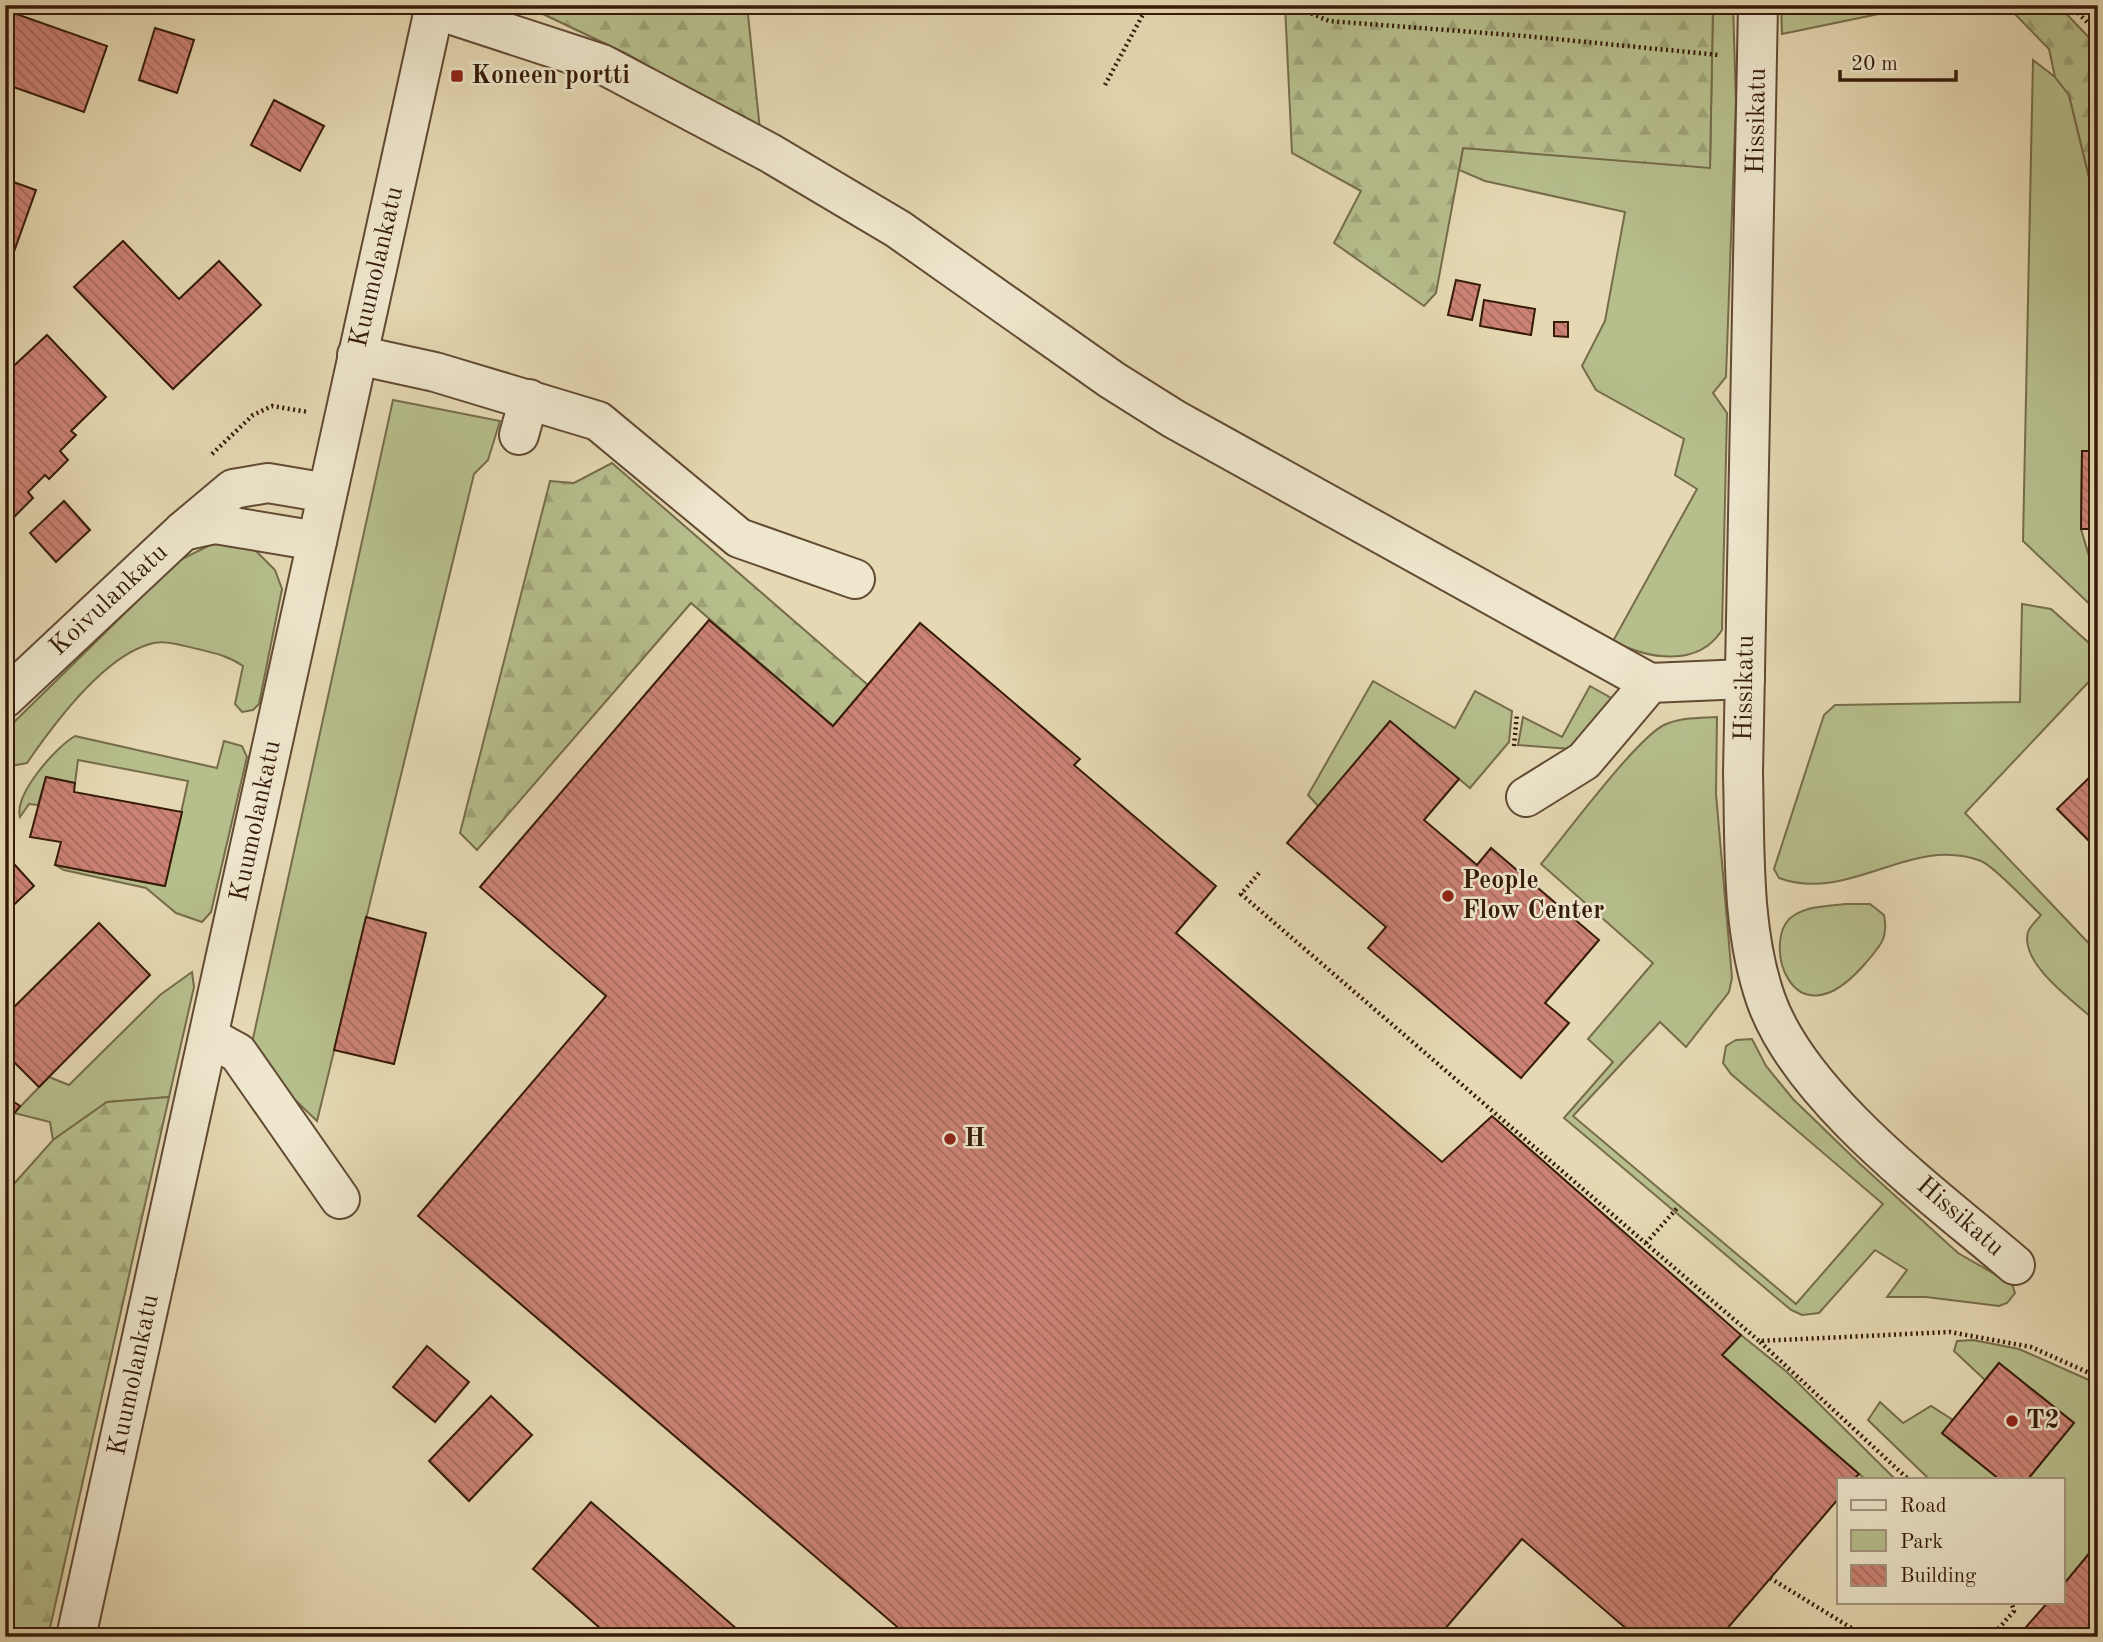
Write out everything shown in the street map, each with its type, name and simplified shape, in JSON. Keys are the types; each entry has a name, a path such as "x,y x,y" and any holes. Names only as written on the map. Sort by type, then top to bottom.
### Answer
{"street":[{"name":"Hissikatu","path":"1758,5 1743,773 1746,886 1756,964 1774,1022 1796,1059 1833,1103 2015,1265"},
{"name":"Kuumolankatu","path":"76,1637 435,7"},
{"path":"435,7 602,64 770,153 898,229 1174,419 1650,683 1745,679"},
{"path":"357,355 435,372 524,417 598,421 739,538 855,579"},
{"name":"Koivulankatu","path":"5,698 183,531 233,489 268,483 327,493"},
{"name":"Koivulankatu","path":"183,531 215,524 317,541"},
{"path":"1526,797 1584,761 1650,683"},
{"path":"209,1037 238,1054 340,1199"}],"path":[{"path":"1105,85 1148,5"},
{"path":"1291,5 1329,21 1658,47 1758,60"},
{"path":"2070,5 2098,33"},
{"path":"1514,746 1517,714"},
{"path":"1259,873 1241,894 1759,1342 1907,1478"},
{"path":"1646,1243 1679,1206"},
{"path":"1759,1342 1950,1332 2031,1347 2098,1377"},
{"path":"1770,1578 1866,1637"},
{"path":"1991,1637 2014,1611 2012,1604"}],"green space":[{"path":"524,5 747,5 760,130 627,54"},
{"path":"1285,5 1713,5 1710,168 1463,148 1436,293 1424,306 1334,243 1361,191 1292,153"},
{"path":"1713,5 1733,5 1736,101 1726,377 1713,393 1727,413 1722,630 1712,642 1700,650 1686,655 1657,655 1613,641 1697,489 1675,475 1684,439 1596,390 1582,366 1605,321 1625,212 1485,181 1459,170 1463,148 1710,167"},
{"path":"1781,5 1922,5 1782,34"},
{"path":"2006,5 2058,5 2098,47 2098,214 2069,95 2055,77 2049,49"},
{"path":"2033,60 2055,77 2069,95 2098,214 2098,451 2082,451 2081,529 2098,586 2098,612 2023,541"},
{"path":"393,400 500,421 488,460 474,474 317,1121 268,1074 252,1043"},
{"path":"612,463 868,685 833,726 691,603 477,850 460,833 550,481 574,483"},
{"path":"214,543 252,547 275,570 282,589 259,704 253,710 242,712 235,704 243,666 238,663 227,657 180,645 161,642 150,644 132,651 97,677 65,712 27,763 5,767 5,731 178,561"},
{"path":"2022,604 2051,609 2098,651 2098,672 1965,813 2098,953 2098,1023 2052,982 2032,957 2028,932 2041,915 2002,877 1981,861 1955,855 1930,856 1831,883 1805,884 1779,878 1774,869 1824,715 1835,705 2020,702"},
{"path":"1373,681 1455,728 1475,691 1512,711 1509,742 1470,788 1390,722 1319,807 1308,795"},
{"path":"1590,686 1613,699 1571,749 1518,745 1523,717 1562,737"},
{"path":"1717,717 1716,794 1732,978 1729,992 1686,1047 1660,1022 1573,1116 1796,1304 1883,1204 1731,1074 1723,1063 1726,1046 1736,1040 1752,1039 1766,1066 1793,1099 1859,1163 1958,1253 2012,1284 2015,1293 2007,1303 1999,1306 1926,1297 1887,1297 1907,1270 1875,1250 1819,1313 1802,1315 1791,1310 1564,1118 1613,1062 1588,1039 1653,963 1541,864 1619,767 1652,734 1664,725 1677,721"},
{"path":"75,736 217,768 224,741 242,746 247,757 211,912 202,922 176,913 146,888 64,870 55,865 165,886 188,781 78,760 75,783 46,777 38,805 29,804 20,817 23,796 38,772"},
{"path":"1845,904 1870,904 1884,915 1885,931 1881,943 1863,966 1838,988 1817,995 1801,992 1789,980 1782,963 1780,944 1784,928 1793,916 1805,910"},
{"path":"192,972 194,987 169,1097 107,1102 53,1140 50,1122 14,1113 49,1077 69,1085 160,995"},
{"path":"169,1097 48,1637 5,1637 5,1194 53,1140 107,1102"},
{"path":"1741,1335 1787,1372 1894,1478 1864,1478 1722,1355"},
{"path":"1973,1340 2019,1349 2098,1384 2098,1544 2064,1584 2064,1478 2029,1478 2074,1423 1999,1363 1985,1380 1954,1351 1957,1341"},
{"path":"1880,1402 1903,1423 1931,1406 1953,1420 1943,1434 1998,1478 1928,1478 1868,1420"}],"building":[{"path":"5,10 107,46 84,112 5,84"},
{"path":"155,28 194,40 177,93 139,80"},
{"path":"274,100 324,126 300,171 251,145"},
{"path":"5,179 36,190 11,260 5,258"},
{"path":"123,241 179,299 219,261 261,305 173,389 74,287"},
{"path":"1456,280 1480,285 1472,320 1448,315"},
{"path":"1484,300 1535,309 1531,335 1480,326"},
{"path":"1554,322 1568,322 1568,337 1554,336"},
{"path":"47,335 106,397 71,431 76,435 60,451 68,460 49,479 45,475 28,492 33,498 9,522 5,518 5,374"},
{"path":"2082,451 2098,451 2098,529 2081,529"},
{"path":"64,501 90,530 56,562 30,533"},
{"name":"H","path":"709,620 833,726 920,623 1080,759 1074,765 1216,886 1176,933 1442,1162 1492,1116 1741,1335 1722,1355 1859,1474 1855,1478 1837,1478 1837,1500 1720,1637 1636,1637 1522,1539 1438,1637 909,1637 418,1216 606,996 480,887"},
{"name":"People Flow Center","path":"1390,721 1459,779 1424,820 1477,865 1491,848 1599,940 1545,1003 1569,1023 1521,1078 1368,948 1386,927 1287,843"},
{"path":"2098,769 2098,850 2057,809"},
{"path":"46,777 75,783 74,792 182,812 165,886 55,865 61,842 30,837"},
{"path":"5,854 34,886 5,913"},
{"path":"366,917 426,933 394,1064 334,1050"},
{"path":"99,923 150,975 39,1087 5,1053 5,1016"},
{"path":"5,1096 20,1106 5,1126"},
{"path":"427,1346 469,1382 435,1422 393,1387"},
{"name":"T2","path":"1999,1363 2074,1423 2029,1478 1998,1478 1942,1433"},
{"path":"491,1396 532,1435 469,1501 429,1461"},
{"path":"591,1502 746,1637 610,1637 533,1569"},
{"path":"2096,1545 2098,1637 2019,1635 2046,1604 2064,1604 2064,1584"}],"place":[{"name":"Koneen portti","path":"457,76"},
{"name":"People Flow Center","path":"1448,896"},
{"name":"H","path":"950,1139"},
{"name":"T2","path":"2012,1421"}]}
